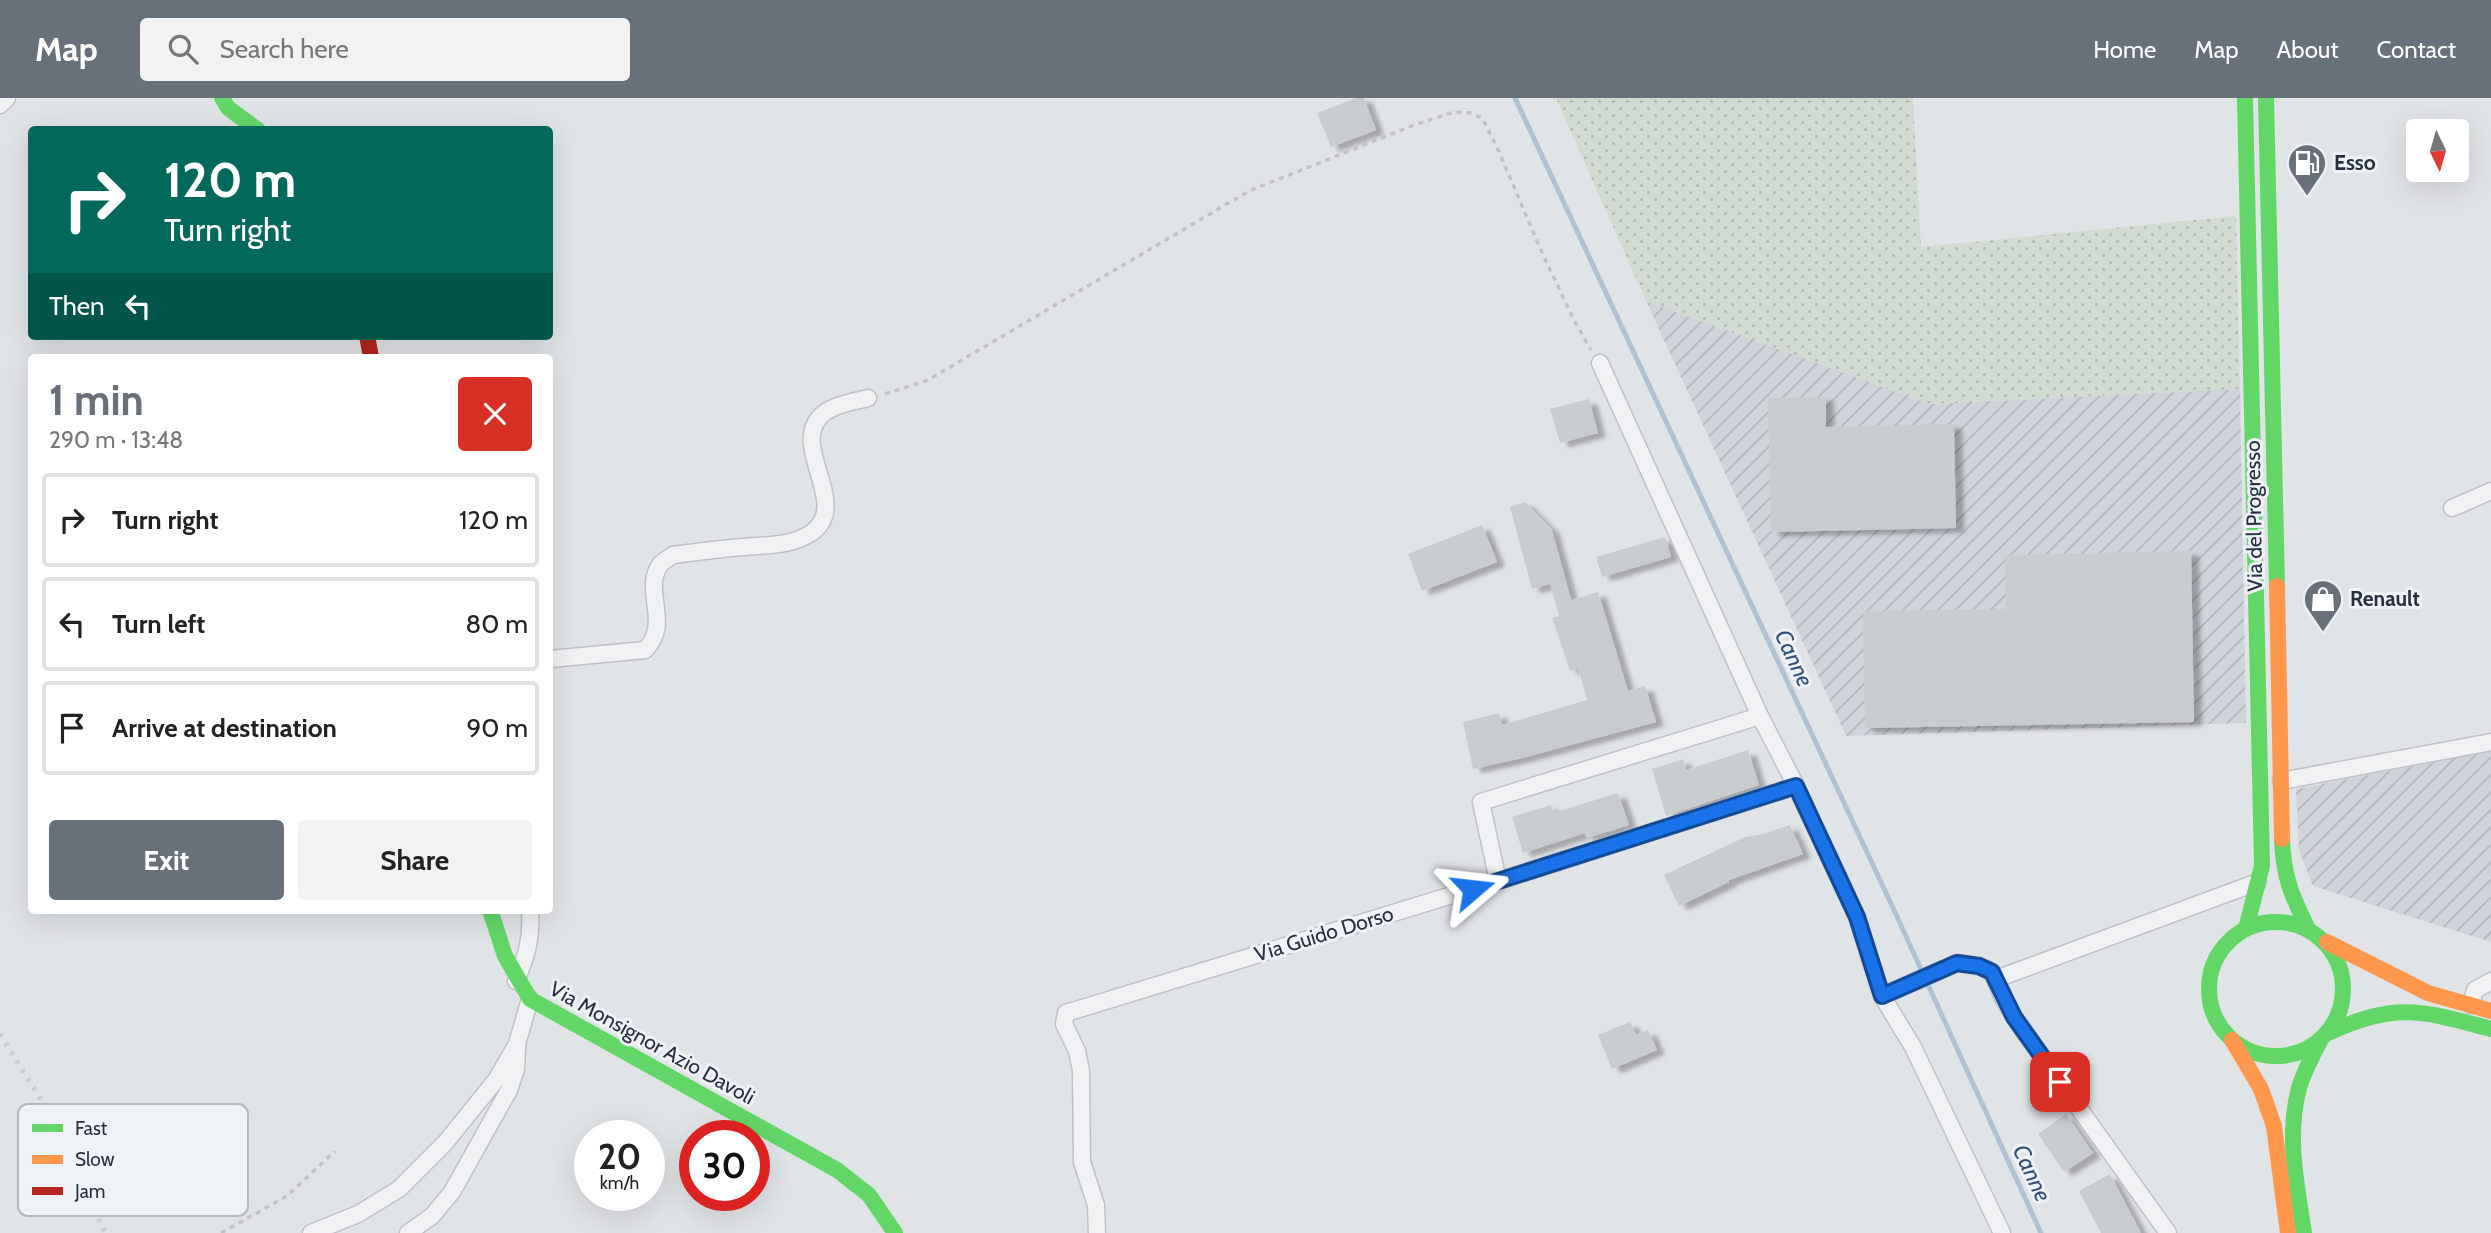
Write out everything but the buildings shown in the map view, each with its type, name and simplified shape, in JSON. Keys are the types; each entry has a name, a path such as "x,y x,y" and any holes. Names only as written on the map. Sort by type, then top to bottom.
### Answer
{"street":[{"path":"0,105 7,98"},
{"path":"222,98 228,108 253,126"},
{"name":"Via del Progresso","path":"2245,98 2262,866 2246,929"},
{"name":"Via del Progresso","path":"2266,98 2283,866 2292,897 2308,929"},
{"path":"1600,363 1760,716 1857,917 1882,996 1913,1047 2002,1233"},
{"path":"553,659 645,650 654,641 658,625 654,578 660,564 673,555 789,543 807,536 821,525 826,511 813,448 815,425 818,418 830,409 868,398"},
{"path":"2452,508 2491,491"},
{"path":"1498,881 1481,802 1760,716"},
{"path":"2281,781 2491,741"},
{"name":"Via Guido Dorso","path":"1097,1233 1096,1205 1082,1162 1081,1071 1077,1051 1064,1024 1066,1013 1498,881 1796,786"},
{"path":"1996,979 2258,882"},
{"name":"Via Monsignor Azio Davoli","path":"491,914 499,942 516,981 530,999 836,1170 869,1195 895,1233"},
{"path":"516,981 526,959 531,933 530,914"},
{"path":"2288,1233 2274,1126 2261,1089 2231,1038 2217,1021 2210,1001 2210,979 2216,959 2229,941 2246,929 2266,922 2287,922 2308,929 2323,940 2428,993 2491,1011"},
{"path":"2304,1233 2295,1175 2294,1126 2299,1089 2323,1037 2337,1017 2343,997 2343,976 2335,956 2323,940"},
{"path":"1882,996 1957,963 1979,966 1992,972 2014,1017 2168,1233"},
{"path":"2471,1005 2475,990 2491,981"},
{"path":"408,1233 432,1216 452,1192 509,1090 516,1069 517,1044 530,999"},
{"path":"2231,1038 2247,1049 2266,1055 2286,1055 2305,1050 2323,1037 2369,1015 2391,1011 2423,1011 2491,1029"},
{"path":"311,1233 358,1214 399,1189 445,1143 496,1080 517,1044"}],"path":[{"path":"868,398 928,380 1249,191 1414,125 1454,112 1471,113 1482,118 1574,320 1600,363"},
{"path":"221,1233 287,1196 335,1151"}],"shaded area":[{"path":"1556,98 1913,98 1921,247 2236,216 2240,389 1930,404 1646,301"},
{"path":"1646,301 1930,404 2240,389 2246,723 1846,736"},
{"path":"2491,751 2491,942 2313,886 2299,851 2296,789"}],"waterway":[{"name":"Canne","path":"1515,98 1894,910 2041,1233"}],"railway":[{"path":"0,1034 44,1104"},
{"path":"98,1216 105,1233"}],"traffic: fast":[{"path":"222,98 228,108 253,126"},
{"path":"2245,98 2262,866 2246,929"},
{"path":"2266,98 2277,586"},
{"path":"2282,839 2289,886 2308,929"},
{"path":"491,914 505,956 530,999 837,1170 869,1195 895,1233"},
{"path":"2276,922 2302,927 2323,942 2338,963 2343,989 2338,1015 2323,1036 2302,1051 2276,1056 2250,1051 2229,1036 2214,1015 2209,989 2214,963 2229,942 2250,927 2276,922"},
{"path":"2326,1034 2371,1017 2408,1012 2445,1017 2491,1029"},
{"path":"2304,1233 2294,1161 2293,1124 2301,1082 2321,1039"}],"traffic: slow":[{"path":"2277,586 2282,839"},
{"path":"2327,942 2428,993 2491,1011"},
{"path":"2232,1040 2261,1089 2274,1126 2288,1233"}],"traffic: jam":[{"path":"368,340 370,354"}],"place":[{"name":"Esso","path":"2307,197"},
{"name":"Renault","path":"2323,633"}],"route":[{"path":"1473,889 1796,786 1857,917 1882,996 1957,963 1979,966 1992,972 2014,1017 2060,1082"}]}
